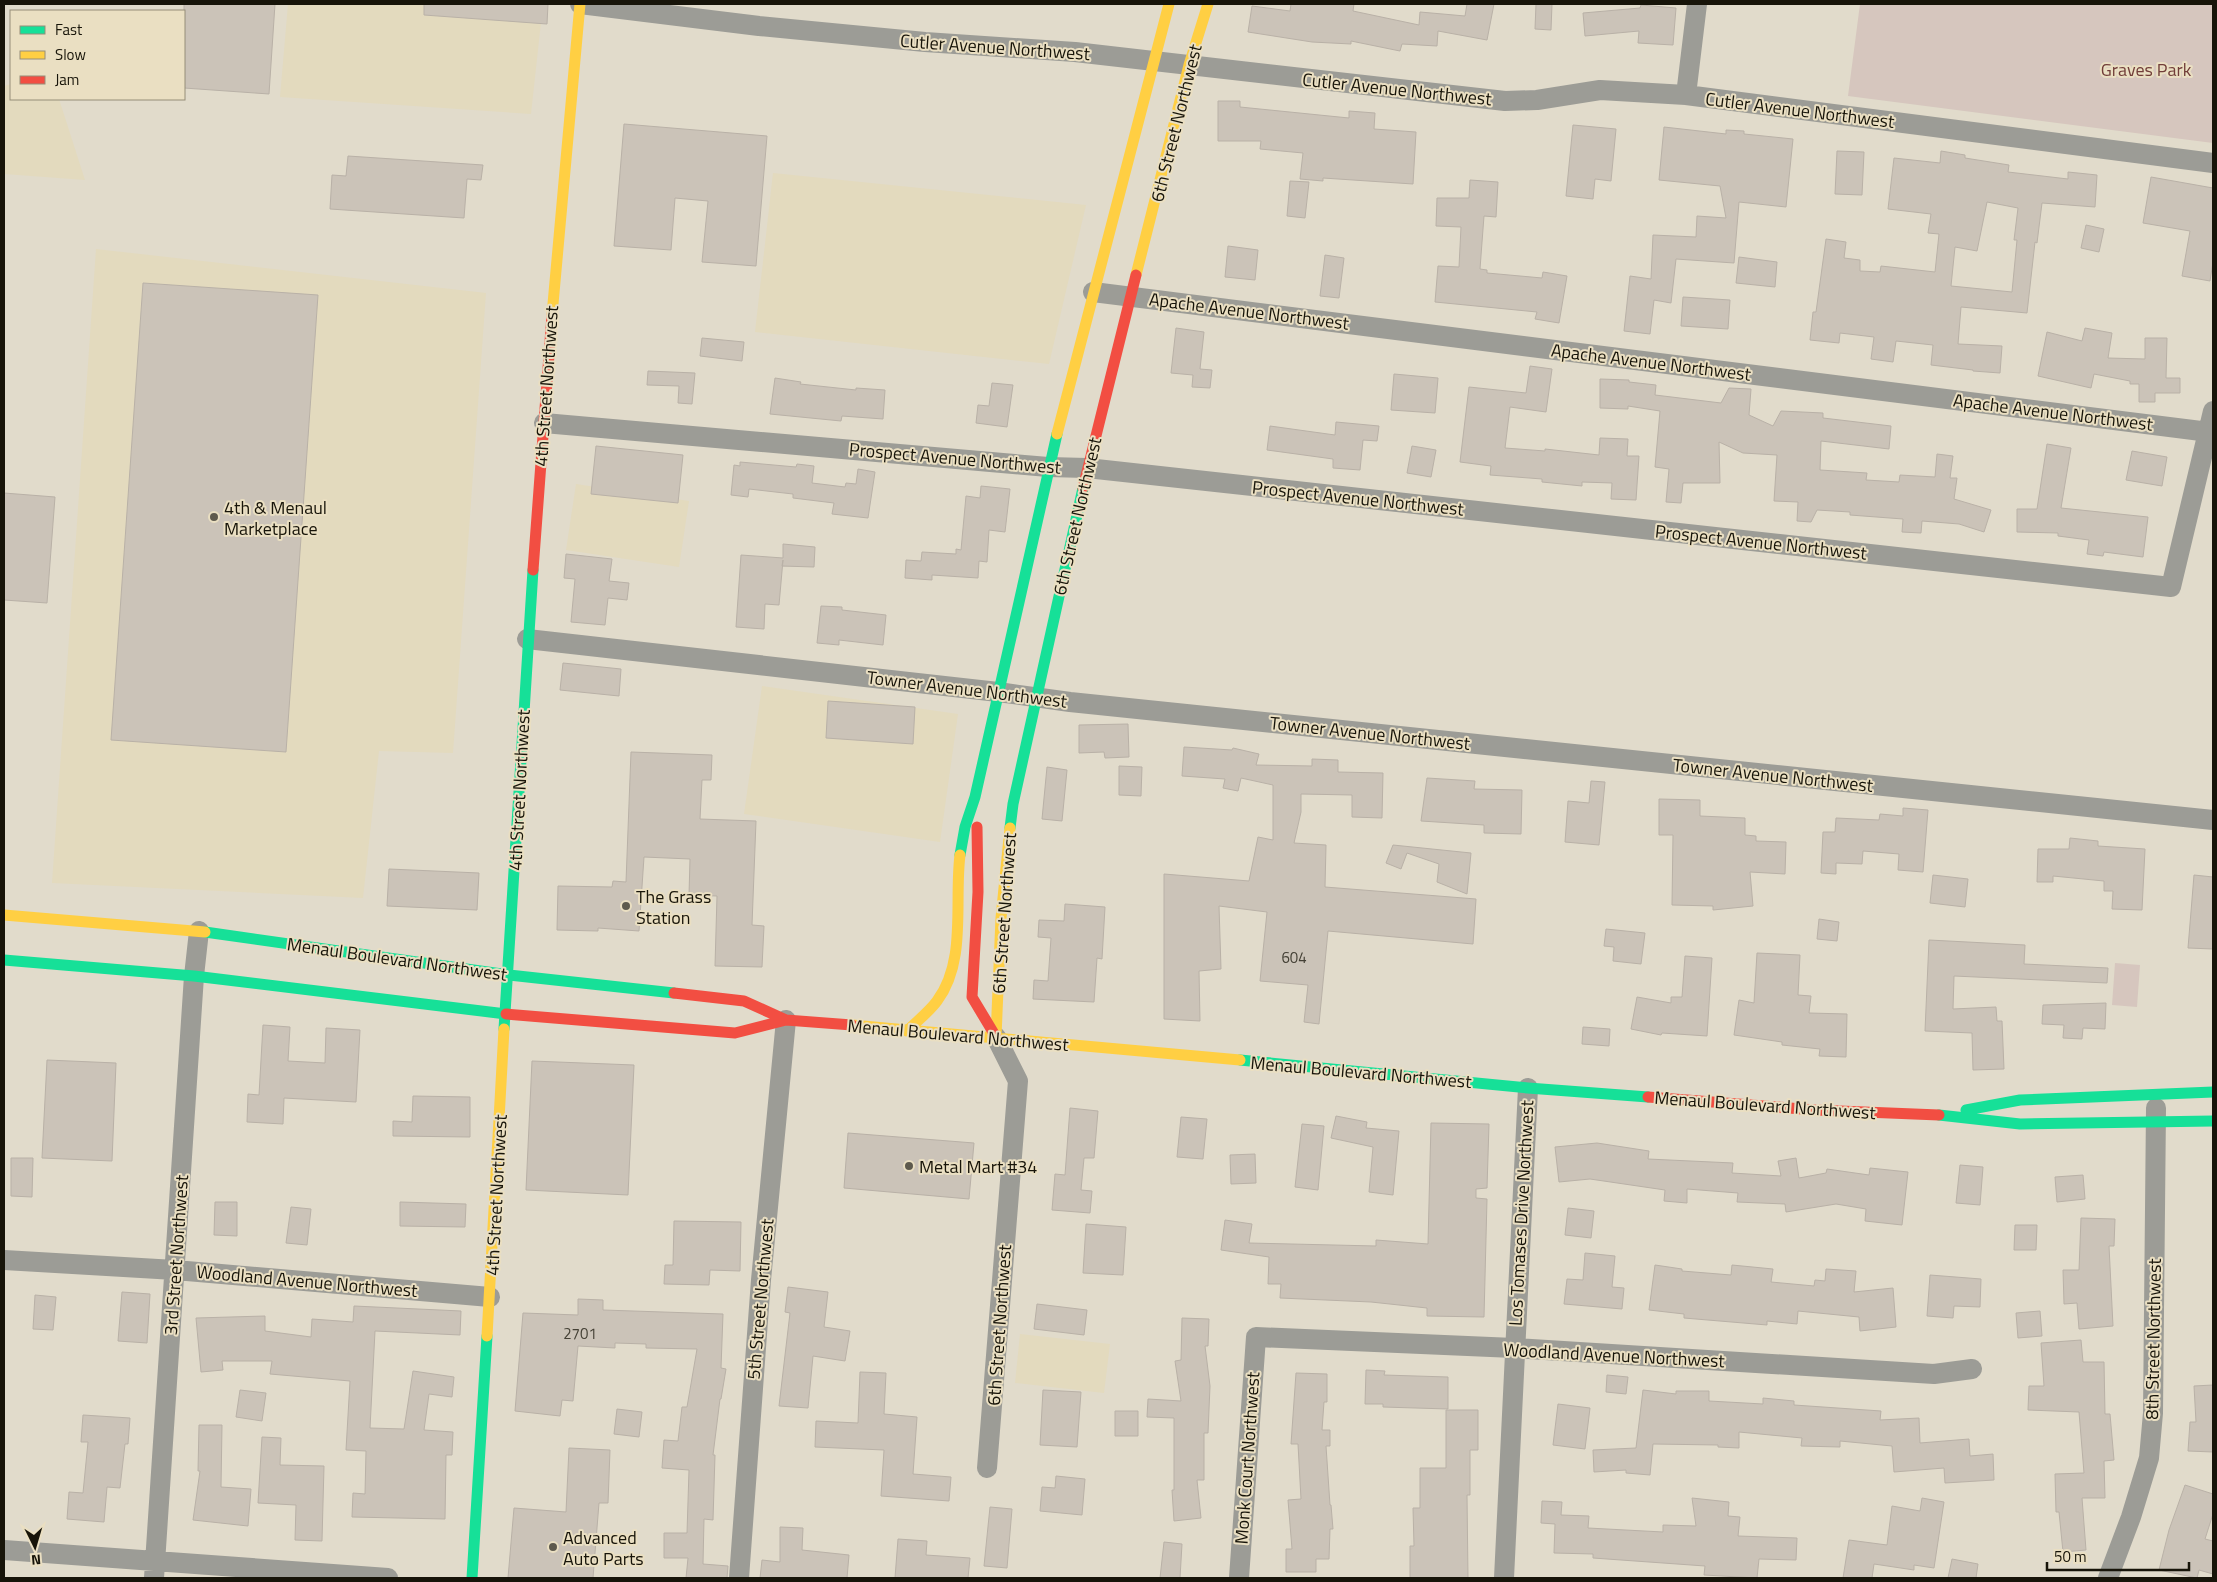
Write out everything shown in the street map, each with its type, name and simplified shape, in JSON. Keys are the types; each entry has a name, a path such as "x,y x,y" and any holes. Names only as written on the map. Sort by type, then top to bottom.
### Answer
{"main road":[{"name":"4th Street Northwest","path":"472,1578 528,639 561,195 580,4"},
{"name":"6th Street Northwest","path":"906,1030 938,1001 950,976 956,932 959,868 966,817 975,797 1048,467 1169,4"},
{"name":"6th Street Northwest","path":"996,1037 1001,918 1006,856 1013,804 1087,468 1189,65 1208,4"},
{"name":"6th Street Northwest","path":"975,797 979,858 972,997 996,1037"},
{"name":"Menaul Boulevard Northwest","path":"4,915 199,931 509,975 744,1001 786,1020"},
{"name":"Menaul Boulevard Northwest","path":"4,960 194,976 506,1014 735,1033 786,1020 996,1037 1528,1088 1815,1110 1938,1115 2020,1124 2213,1121"},
{"name":"Menaul Boulevard Northwest","path":"1938,1115 2020,1100 2213,1092"}],"street":[{"name":"Cutler Avenue Northwest","path":"580,4 769,27 925,42 1075,52 1504,101 1537,100 1600,90 1686,95 2213,163"},
{"path":"1686,95 1697,4"},
{"name":"Apache Avenue Northwest","path":"1093,292 2209,432"},
{"path":"2209,432 2213,411"},
{"name":"Prospect Avenue Northwest","path":"544,423 1048,467 1087,468 2170,588 2209,432"},
{"name":"Towner Avenue Northwest","path":"528,639 1338,730 2213,820"},
{"name":"3rd Street Northwest","path":"155,1570 194,976 199,931"},
{"name":"5th Street Northwest","path":"739,1578 761,1280 786,1020"},
{"name":"6th Street Northwest","path":"988,1468 1018,1081 996,1037"},
{"name":"Los Tomases Drive Northwest","path":"1504,1578 1528,1088"},
{"name":"8th Street Northwest","path":"2108,1578 2131,1517 2149,1458 2154,1412 2157,1094"},
{"name":"Woodland Avenue Northwest","path":"4,1260 175,1270 490,1298"},
{"name":"Woodland Avenue Northwest","path":"1256,1337 1514,1348 1934,1374 1972,1369"},
{"name":"Monk Court Northwest","path":"1239,1578 1256,1337"},
{"path":"4,1550 155,1570 388,1578"}],"shaded area":[{"path":"288,4 543,4 531,114 280,97"},
{"path":"10,84 10,100 59,100 85,180 4,174 4,86"},
{"path":"773,173 1086,205 1049,364 755,332"},
{"name":"4th & Menaul Marketplace","path":"96,249 486,293 453,753 379,751 363,898 52,883"},
{"path":"576,484 689,501 679,567 566,550"},
{"path":"762,686 958,714 940,842 744,814"},
{"path":"1020,1334 1110,1344 1104,1393 1015,1383"}],"green space":[{"name":"Graves Park","path":"1860,4 2213,4 2213,143 1848,96"},
{"path":"2115,963 2140,965 2137,1007 2112,1005"}],"building":[{"path":"184,4 275,4 269,94 185,88"},
{"path":"424,4 548,4 547,24 424,15"},
{"path":"1291,4 1354,4 1353,11 1419,25 1420,12 1465,16 1467,4 1494,4 1487,40 1438,31 1437,46 1402,44 1400,51 1351,41 1351,44 1312,42 1248,32 1252,6 1290,11"},
{"path":"1536,4 1552,4 1551,30 1535,29"},
{"path":"1641,5 1676,8 1673,45 1638,43 1639,31 1585,36 1583,13 1640,8"},
{"path":"1218,101 1240,101 1240,107 1349,118 1349,111 1375,113 1374,129 1416,132 1413,184 1323,178 1323,181 1300,179 1303,153 1260,149 1261,141 1218,141"},
{"path":"624,124 767,136 756,266 702,262 708,201 675,198 671,250 614,246"},
{"path":"1573,125 1616,129 1611,181 1595,179 1593,199 1566,196"},
{"path":"1664,127 1726,134 1726,130 1744,131 1744,134 1793,139 1786,207 1739,202 1734,263 1676,259 1671,303 1654,300 1650,334 1624,331 1630,276 1651,279 1653,235 1696,237 1697,216 1726,218 1720,186 1659,180"},
{"path":"1837,151 1864,152 1862,195 1835,194"},
{"path":"1941,151 1965,155 1965,158 2009,165 2008,172 2068,179 2068,172 2097,175 2095,207 2042,203 2037,243 2035,242 2027,313 1961,307 1958,344 2002,346 2000,373 1931,365 1933,345 1896,341 1893,362 1871,359 1874,337 1840,333 1839,343 1810,340 1813,312 1816,312 1826,239 1846,242 1844,258 1860,260 1860,271 1880,272 1881,266 1935,272 1939,234 1928,233 1931,214 1888,209 1894,158 1940,163","holes":["1987,202 2018,208 2014,240 2017,240 2012,292 1951,286 1955,247 1977,251"]},
{"path":"348,156 483,165 481,180 467,179 464,218 330,209 332,175 346,176"},
{"path":"2151,177 2213,188 2213,262 2210,281 2182,276 2190,231 2143,223"},
{"path":"1470,180 1498,182 1496,217 1484,216 1480,269 1487,270 1487,273 1542,278 1543,272 1567,276 1559,323 1535,319 1537,312 1435,302 1438,266 1459,267 1461,227 1436,226 1437,198 1469,198"},
{"path":"1290,181 1309,182 1305,218 1287,216"},
{"path":"2086,225 2104,229 2099,252 2081,248"},
{"path":"1228,246 1258,250 1255,280 1225,277"},
{"path":"1325,255 1344,258 1339,298 1320,296"},
{"path":"1739,257 1777,262 1775,287 1736,283"},
{"name":"4th & Menaul Marketplace","path":"143,283 318,295 286,752 111,740"},
{"path":"1683,297 1730,300 1728,329 1681,326"},
{"path":"1176,328 1204,332 1200,369 1212,370 1210,388 1192,387 1193,375 1171,373"},
{"path":"2085,328 2112,333 2108,358 2145,359 2145,338 2167,338 2166,378 2180,378 2180,393 2155,393 2155,402 2139,402 2139,384 2130,384 2130,381 2094,374 2091,388 2038,376 2047,332 2082,341"},
{"path":"702,338 744,342 742,361 700,356"},
{"path":"1530,366 1552,369 1546,412 1510,407 1505,448 1545,451 1545,449 1599,455 1600,438 1628,439 1627,456 1639,456 1636,500 1611,499 1612,483 1582,482 1582,486 1542,482 1542,479 1490,475 1491,466 1460,462 1469,387 1526,393"},
{"path":"648,371 695,373 692,404 678,403 679,386 647,385"},
{"path":"1394,374 1438,378 1435,413 1391,410"},
{"path":"775,378 801,382 800,384 856,390 856,388 885,390 883,419 842,416 841,421 770,414"},
{"path":"1600,379 1629,380 1629,382 1656,385 1655,395 1721,403 1729,388 1751,389 1749,415 1773,426 1781,411 1823,413 1823,418 1891,426 1889,449 1821,441 1820,470 1867,473 1866,480 1899,482 1900,475 1935,477 1937,454 1953,456 1950,478 1957,478 1954,499 1991,510 1984,532 1959,524 1922,521 1921,533 1902,532 1903,519 1850,515 1850,512 1817,510 1811,522 1797,521 1798,502 1774,501 1777,455 1743,453 1719,442 1720,483 1683,483 1681,503 1666,502 1669,469 1655,467 1660,411 1628,406 1628,409 1600,408"},
{"path":"992,383 1013,385 1007,427 976,423 978,405 989,406"},
{"path":"1336,422 1379,426 1377,441 1363,440 1360,470 1333,468 1333,459 1267,450 1270,426 1335,435"},
{"path":"2047,444 2071,448 2061,508 2148,517 2143,557 2104,552 2103,556 2087,554 2089,540 2058,536 2058,533 2017,532 2017,509 2037,509"},
{"path":"596,446 683,455 678,503 591,494"},
{"path":"1412,446 1436,450 1431,477 1407,473"},
{"path":"2132,451 2167,457 2162,486 2126,480"},
{"path":"740,462 796,467 797,464 814,466 812,483 845,487 846,483 856,484 858,469 875,472 868,518 832,514 834,503 793,498 793,494 749,489 748,497 731,495 734,465 740,466"},
{"path":"981,486 1010,489 1005,532 989,530 987,562 979,561 978,578 932,575 932,580 905,578 906,560 921,561 922,552 956,554 956,549 961,550 966,496 980,498"},
{"path":"4,493 55,497 47,603 4,600"},
{"path":"783,544 815,547 814,567 782,566 779,605 765,604 764,629 736,627 741,555 783,558"},
{"path":"566,554 612,559 609,581 629,583 627,600 608,598 605,625 571,622 575,579 564,578"},
{"path":"821,606 842,607 842,610 886,615 883,645 839,640 839,645 817,643"},
{"path":"563,663 621,669 619,696 560,690"},
{"path":"828,701 915,707 913,744 826,738"},
{"path":"1128,724 1129,757 1105,758 1104,752 1079,753 1079,725"},
{"path":"1184,747 1232,750 1233,748 1259,754 1256,765 1312,766 1312,759 1338,760 1338,772 1383,773 1382,818 1352,817 1352,795 1301,794 1301,812 1294,843 1326,845 1325,887 1476,899 1473,944 1328,931 1319,1024 1304,1022 1308,985 1260,981 1267,912 1219,906 1221,969 1199,971 1200,1021 1164,1019 1164,874 1249,881 1258,837 1273,840 1273,785 1241,778 1238,791 1223,788 1225,779 1182,776"},
{"path":"631,752 712,755 711,780 702,780 700,819 756,821 752,925 764,926 762,967 715,966 717,896 689,895 690,859 644,857 639,931 598,928 598,931 557,930 558,886 612,887 613,881 626,882"},
{"path":"1119,766 1142,767 1141,796 1119,795"},
{"path":"1047,767 1067,770 1062,821 1042,819"},
{"path":"1427,778 1475,781 1474,789 1522,790 1521,834 1484,833 1484,825 1421,821"},
{"path":"1591,781 1605,782 1599,845 1565,842 1568,801 1589,803"},
{"path":"1659,799 1700,800 1700,816 1745,818 1745,835 1756,836 1756,841 1786,842 1785,874 1750,872 1753,906 1713,910 1713,906 1672,905 1673,835 1659,835"},
{"path":"1903,808 1928,810 1923,872 1898,870 1899,854 1863,851 1862,864 1836,863 1836,874 1821,873 1823,832 1835,832 1836,818 1879,820 1880,814 1903,816"},
{"path":"2070,838 2098,841 2098,846 2145,849 2142,910 2112,909 2113,891 2104,891 2104,881 2053,876 2053,882 2037,882 2038,849 2069,849"},
{"path":"1393,845 1471,853 1467,894 1437,882 1439,864 1407,853 1401,869 1386,863"},
{"path":"389,869 479,873 477,910 387,906"},
{"path":"1933,875 1968,879 1965,907 1930,903"},
{"path":"2194,875 2213,877 2213,949 2188,948"},
{"path":"1065,904 1105,907 1102,959 1097,958 1094,1002 1033,999 1034,980 1048,981 1051,938 1038,937 1039,920 1064,921"},
{"path":"1819,919 1839,922 1837,941 1817,939"},
{"path":"1606,929 1645,933 1641,964 1613,961 1614,947 1604,946"},
{"path":"1929,940 2025,945 2024,964 2108,968 2107,983 1954,976 1953,1009 1996,1007 1997,1021 2002,1021 2004,1069 1973,1070 1972,1033 1925,1031"},
{"path":"1757,953 1800,955 1798,995 1811,996 1809,1013 1847,1014 1846,1057 1819,1056 1820,1049 1782,1045 1782,1042 1734,1035 1739,1000 1754,1003"},
{"path":"1685,956 1712,958 1707,1036 1662,1033 1661,1035 1631,1029 1637,997 1671,1003 1671,997 1682,997"},
{"path":"2106,1003 2105,1029 2083,1028 2082,1039 2063,1038 2064,1025 2042,1024 2043,1005"},
{"path":"263,1025 290,1027 288,1061 325,1063 326,1028 360,1030 356,1102 284,1098 283,1124 247,1122 248,1094 259,1095"},
{"path":"1583,1027 1610,1029 1609,1046 1582,1044"},
{"path":"47,1060 116,1063 112,1161 42,1158"},
{"path":"532,1061 634,1065 628,1195 526,1190"},
{"path":"413,1096 470,1097 470,1137 393,1136 393,1121 412,1122"},
{"path":"1070,1108 1098,1111 1094,1158 1084,1158 1081,1190 1092,1191 1090,1213 1052,1210 1055,1174 1065,1175"},
{"path":"1336,1116 1367,1122 1366,1128 1399,1131 1393,1195 1369,1192 1373,1147 1331,1138"},
{"path":"1181,1117 1207,1119 1203,1159 1177,1157"},
{"path":"1431,1123 1489,1124 1487,1188 1476,1189 1476,1198 1487,1199 1484,1317 1427,1316 1427,1308 1371,1302 1280,1298 1281,1284 1268,1284 1269,1257 1221,1250 1225,1220 1252,1224 1249,1243 1376,1246 1376,1240 1428,1244"},
{"path":"1302,1124 1324,1126 1318,1190 1295,1187"},
{"name":"Metal Mart #34","path":"848,1133 974,1143 969,1199 844,1188"},
{"path":"1597,1143 1649,1151 1648,1159 1733,1163 1732,1173 1781,1176 1778,1161 1796,1158 1799,1178 1826,1173 1827,1169 1869,1175 1870,1168 1908,1172 1902,1225 1865,1221 1866,1209 1836,1204 1786,1212 1785,1204 1737,1202 1738,1193 1687,1189 1687,1203 1664,1201 1665,1190 1590,1179 1559,1182 1555,1147"},
{"path":"1255,1154 1256,1183 1231,1184 1230,1155"},
{"path":"11,1158 33,1158 32,1197 11,1196"},
{"path":"1960,1165 1983,1167 1980,1205 1956,1203"},
{"path":"2083,1175 2085,1199 2057,1202 2055,1177"},
{"path":"215,1202 237,1202 237,1236 214,1235"},
{"path":"400,1202 466,1204 465,1227 400,1226"},
{"path":"291,1207 311,1209 307,1245 286,1243"},
{"path":"1568,1208 1594,1211 1591,1238 1565,1235"},
{"path":"2081,1218 2115,1219 2114,1246 2109,1246 2113,1326 2079,1329 2077,1303 2064,1304 2063,1270 2079,1270"},
{"path":"674,1221 741,1222 740,1271 710,1270 709,1285 664,1284 665,1265 673,1265"},
{"path":"1086,1224 1126,1227 1123,1275 1083,1273"},
{"path":"2015,1225 2037,1225 2036,1250 2014,1250"},
{"path":"1585,1253 1615,1256 1612,1287 1624,1288 1622,1309 1564,1304 1567,1279 1583,1280"},
{"path":"1655,1265 1682,1269 1682,1271 1731,1275 1732,1265 1773,1269 1771,1282 1814,1286 1815,1280 1825,1281 1826,1269 1856,1271 1854,1292 1893,1288 1896,1327 1860,1331 1859,1317 1798,1311 1797,1324 1767,1321 1767,1325 1684,1318 1684,1314 1649,1310"},
{"path":"1930,1275 1981,1279 1980,1307 1954,1306 1953,1318 1927,1316"},
{"path":"788,1287 828,1292 824,1327 850,1331 845,1361 813,1356 808,1408 779,1406 790,1313 785,1312"},
{"path":"122,1292 150,1294 147,1343 118,1341"},
{"path":"35,1295 56,1297 53,1330 33,1329"},
{"path":"578,1299 603,1300 603,1310 723,1314 721,1368 726,1369 713,1455 715,1455 713,1520 704,1519 703,1564 728,1566 727,1578 686,1578 688,1558 664,1558 664,1533 687,1533 689,1470 662,1468 664,1440 678,1441 682,1407 687,1407 697,1349 646,1348 646,1344 615,1343 615,1348 578,1346 573,1401 562,1400 560,1416 515,1411 523,1313 578,1315"},
{"path":"1037,1304 1087,1310 1084,1335 1034,1329"},
{"path":"354,1306 461,1311 460,1335 375,1331 370,1428 404,1429 413,1371 454,1377 452,1397 429,1394 424,1430 453,1432 452,1455 446,1455 445,1519 352,1517 353,1493 365,1494 366,1451 346,1450 350,1381 270,1374 272,1361 222,1361 223,1370 201,1372 196,1318 265,1316 265,1331 311,1337 312,1319 353,1322"},
{"path":"2040,1311 2042,1336 2018,1338 2016,1313"},
{"path":"1182,1318 1209,1319 1208,1346 1205,1346 1210,1386 1208,1433 1204,1433 1204,1480 1197,1480 1201,1518 1174,1521 1172,1490 1174,1490 1174,1418 1147,1417 1148,1399 1181,1401 1175,1361 1181,1360"},
{"path":"2081,1340 2083,1362 2104,1362 2105,1414 2110,1414 2114,1460 2104,1461 2105,1498 2082,1498 2086,1550 2063,1552 2059,1512 2056,1512 2055,1474 2084,1473 2079,1412 2028,1410 2029,1386 2044,1386 2041,1343"},
{"path":"1366,1370 1385,1371 1384,1375 1448,1377 1448,1409 1383,1407 1383,1404 1365,1404"},
{"path":"860,1372 886,1373 884,1414 917,1417 913,1474 951,1477 949,1501 881,1496 884,1450 815,1447 816,1421 858,1423"},
{"path":"1296,1373 1327,1374 1327,1402 1324,1402 1322,1430 1330,1430 1330,1446 1326,1446 1333,1529 1330,1529 1329,1559 1316,1559 1316,1572 1286,1572 1286,1549 1292,1549 1288,1500 1301,1499 1298,1444 1291,1444"},
{"path":"1607,1375 1628,1377 1626,1394 1606,1392"},
{"path":"2213,1385 2213,1452 2188,1451 2190,1422 2196,1422 2194,1386"},
{"path":"240,1390 266,1393 262,1421 236,1417"},
{"path":"1043,1390 1081,1392 1077,1447 1040,1445"},
{"path":"1643,1390 1676,1394 1676,1391 1709,1391 1709,1401 1763,1404 1763,1398 1794,1401 1794,1405 1881,1411 1880,1420 1919,1418 1920,1443 1969,1439 1970,1456 1993,1454 1994,1480 1945,1483 1944,1468 1894,1472 1892,1446 1840,1441 1840,1447 1801,1446 1802,1438 1739,1432 1739,1448 1718,1447 1718,1445 1653,1444 1650,1475 1626,1473 1626,1470 1594,1472 1593,1450 1636,1448"},
{"path":"1558,1404 1590,1408 1585,1449 1553,1445"},
{"path":"617,1409 642,1412 639,1437 614,1434"},
{"path":"1446,1410 1478,1410 1478,1450 1470,1450 1470,1495 1467,1495 1468,1578 1410,1578 1410,1546 1414,1546 1413,1508 1420,1508 1420,1468 1446,1468"},
{"path":"1115,1411 1138,1411 1138,1436 1115,1436"},
{"path":"83,1415 130,1418 128,1444 125,1444 120,1488 107,1487 104,1522 67,1519 69,1492 83,1493 88,1442 81,1442"},
{"path":"199,1425 222,1425 221,1487 251,1489 248,1526 193,1520 200,1471 198,1471"},
{"path":"262,1437 281,1438 280,1465 324,1466 322,1541 295,1540 296,1505 258,1503"},
{"name":"Advanced Auto Parts","path":"569,1448 610,1450 608,1503 599,1503 593,1578 508,1578 514,1508 566,1512"},
{"path":"1056,1476 1085,1479 1082,1515 1040,1511 1042,1487 1055,1488"},
{"path":"2185,1485 2213,1494 2213,1514 2205,1539 2213,1541 2213,1574 2199,1570 2197,1578 2159,1570 2169,1530"},
{"path":"1692,1498 1729,1502 1728,1516 1740,1517 1738,1536 1797,1538 1796,1560 1759,1559 1757,1578 1704,1575 1705,1566 1593,1558 1593,1554 1554,1553 1555,1524 1541,1523 1542,1501 1562,1502 1561,1515 1589,1516 1588,1528 1663,1532 1663,1525 1696,1526"},
{"path":"1922,1498 1944,1502 1934,1568 1914,1565 1914,1570 1874,1564 1872,1578 1843,1578 1849,1540 1887,1545 1892,1506 1920,1511"},
{"path":"990,1507 1012,1509 1007,1568 984,1566"},
{"path":"780,1527 803,1528 802,1550 849,1555 847,1578 760,1578 762,1560 780,1562"},
{"path":"898,1539 927,1541 926,1555 970,1558 968,1578 895,1578"},
{"path":"1164,1542 1182,1544 1180,1578 1160,1578"},
{"path":"1952,1559 1978,1564 1976,1578 1948,1578"}],"traffic: fast":[{"path":"960,855 965,827 975,797 1057,434"},
{"path":"1010,828 1013,804 1083,488"},
{"path":"504,1029 533,570"},
{"path":"205,932 509,975 674,993"},
{"path":"4,960 194,976 506,1014"},
{"path":"1240,1060 1528,1088 1648,1097"},
{"path":"1966,1110 2020,1100 2213,1092"},
{"path":"1939,1115 2020,1124 2213,1121"},
{"path":"472,1578 487,1336"}],"traffic: slow":[{"path":"552,315 580,4"},
{"path":"1057,434 1169,4"},
{"path":"1136,275 1189,65 1208,4"},
{"path":"996,1037 1001,918 1010,828"},
{"path":"907,1031 937,1001 946,985 952,968 958,931 960,855"},
{"path":"4,915 205,932"},
{"path":"852,1025 1240,1060"},
{"path":"487,1336 504,1029"}],"traffic: jam":[{"path":"1083,488 1136,275"},
{"path":"533,570 552,315"},
{"path":"977,827 978,892 972,997 996,1037"},
{"path":"674,993 744,1001 786,1020"},
{"path":"506,1014 735,1033 786,1020 852,1025"},
{"path":"1648,1097 1815,1110 1939,1115"}],"place":[{"name":"4th & Menaul Marketplace","path":"214,517"},
{"name":"The Grass Station","path":"626,906"},
{"name":"Metal Mart #34","path":"909,1166"},
{"name":"Advanced Auto Parts","path":"553,1547"}]}
